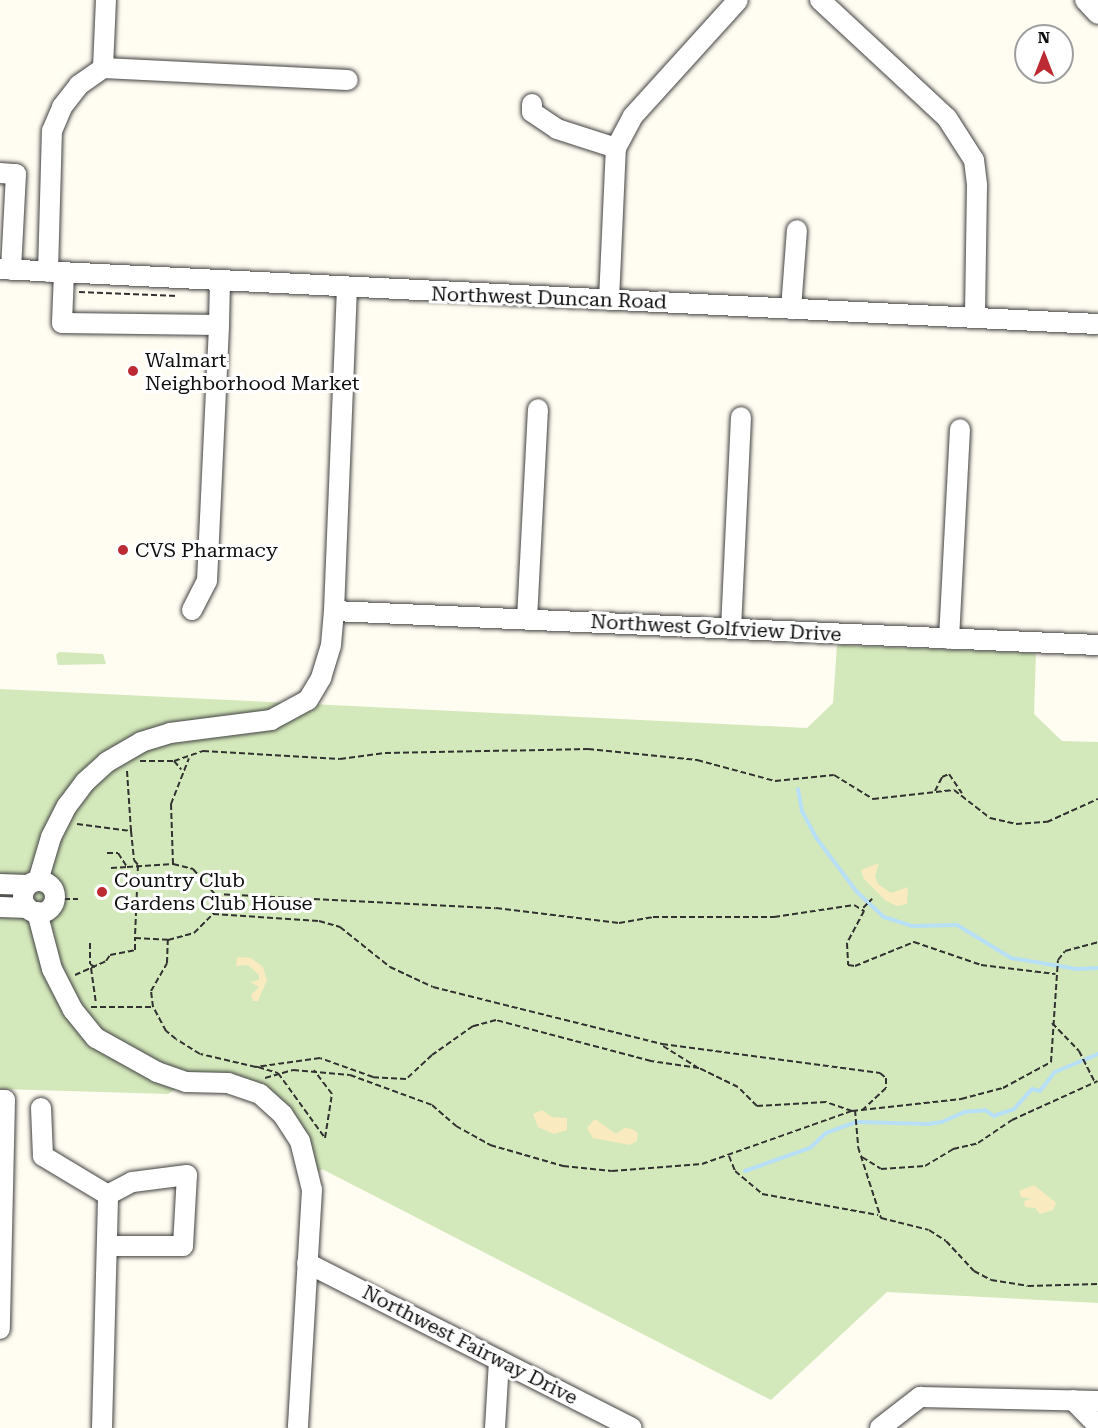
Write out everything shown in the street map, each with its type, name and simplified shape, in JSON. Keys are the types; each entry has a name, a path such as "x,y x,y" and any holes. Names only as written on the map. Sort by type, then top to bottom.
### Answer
{"street":[{"path":"103,68 106,0"},
{"path":"609,300 616,148 633,116 738,0"},
{"path":"820,0 947,118 974,160 977,186 975,318"},
{"path":"1085,0 1098,14"},
{"path":"219,325 62,323 56,272 52,131 62,107 79,85 103,68 348,80"},
{"path":"532,104 532,112 557,129 616,148"},
{"path":"0,173 16,174 5,270"},
{"path":"791,309 797,230"},
{"name":"Northwest Duncan Road","path":"5,270 347,289 1098,324"},
{"path":"192,610 207,581 220,282"},
{"path":"298,1428 312,1190 300,1141 283,1115 260,1095 228,1083 186,1082 157,1072 96,1038 79,1017 58,982 32,910 23,894 33,883 59,822 85,782 170,733 271,720 308,700 321,678 331,645 334,611 347,289"},
{"path":"527,619 538,409"},
{"path":"731,629 741,417"},
{"path":"948,639 960,429"},
{"name":"Northwest Golfview Drive","path":"334,611 1098,645"},
{"path":"0,884 33,883 52,887 66,898 47,910 0,907"},
{"path":"0,1100 5,1100 0,1329"},
{"path":"41,1108 44,1156 108,1195"},
{"path":"107,1246 183,1246 188,1175 132,1182 108,1195"},
{"path":"102,1428 108,1195"},
{"name":"Northwest Fairway Drive","path":"307,1263 632,1428"},
{"path":"495,1428 498,1360"},
{"path":"880,1428 920,1397 1098,1401"},
{"path":"1073,1400 1098,1426"}],"path":[{"path":"79,292 179,296"},
{"path":"58,982 93,968 110,954 135,950 138,865 134,860 125,758 174,761 215,751 287,759 355,758 386,753 588,749 704,761 775,781 834,775 873,799 909,798 935,791 954,790 990,818 1023,825 1047,822 1098,800"},
{"path":"173,864 175,839 170,811 190,756"},
{"path":"174,761 183,771"},
{"path":"935,791 942,777 949,774 956,779 963,795"},
{"path":"59,822 131,831"},
{"path":"107,853 118,853 127,867"},
{"path":"111,868 173,864 201,874 215,894 213,914 194,933 168,940 135,938"},
{"path":"215,894 496,908 619,923 653,917 774,917 847,904 863,908"},
{"path":"872,899 863,908 863,916 847,943 848,965 855,966 872,956 918,942 981,965 1055,974"},
{"path":"213,914 332,924 390,967 422,984 662,1044 880,1073 886,1078 886,1088 862,1110"},
{"path":"168,940 167,963 151,991 153,1007 166,1031 193,1051 278,1073 314,1070 350,1075 423,1101 471,1137 563,1166 612,1171 702,1164 854,1111 961,1099 1003,1088 1051,1062 1055,974 1058,960 1069,949 1098,942"},
{"path":"90,943 90,964 93,968 96,1004"},
{"path":"79,1017 96,1004 153,1007"},
{"path":"256,1067 320,1058 373,1077 406,1079 432,1055 473,1026 496,1020 651,1061 699,1068"},
{"path":"861,1155 881,1169 925,1166 953,1149 978,1143 1012,1120 1097,1082 1084,1059 1052,1023"},
{"path":"662,1044 699,1068 738,1087 757,1106 825,1102 854,1111"},
{"path":"278,1073 325,1138 332,1095 314,1070"},
{"path":"248,1090 278,1073"},
{"path":"854,1111 861,1155 878,1215"},
{"path":"729,1156 735,1171 762,1194 878,1215 914,1224 939,1236 974,1271 992,1280 1028,1286 1098,1284"}],"green space":[{"path":"837,645 1036,653 1034,714 1062,741 1098,742 1098,1303 887,1292 771,1400 322,1169 310,1180 308,1165 259,1094 187,1082 168,1094 0,1089 0,689 807,728 833,703"},
{"path":"59,652 103,654 106,664 58,665 56,655"}],"sand":[{"path":"879,863 875,877 878,884 891,893 908,887 907,904 897,906 885,900 864,879 861,870"},
{"path":"237,957 251,958 263,967 267,980 258,1001 253,1001 251,995 259,987 250,982 259,980 259,975 248,965 236,966"},
{"path":"542,1110 552,1117 567,1118 567,1130 554,1134 538,1127 533,1114"},
{"path":"595,1119 616,1134 624,1128 632,1129 638,1133 637,1141 630,1145 593,1138 587,1128"},
{"path":"1034,1185 1056,1203 1053,1210 1040,1214 1035,1208 1025,1207 1024,1201 1032,1199 1021,1197 1019,1191"}],"waterway":[{"path":"798,789 802,811 817,839 857,892 884,917 912,926 957,925 1011,958 1077,969 1098,968"},
{"path":"745,1171 810,1148 826,1133 857,1122 928,1124 942,1122 964,1112 985,1110 994,1116 1014,1109 1032,1089 1040,1091 1055,1072 1098,1054"}],"place":[{"name":"Walmart Neighborhood Market","path":"133,371"},
{"name":"CVS Pharmacy","path":"123,550"},
{"name":"Country Club Gardens Club House","path":"102,892"}]}
